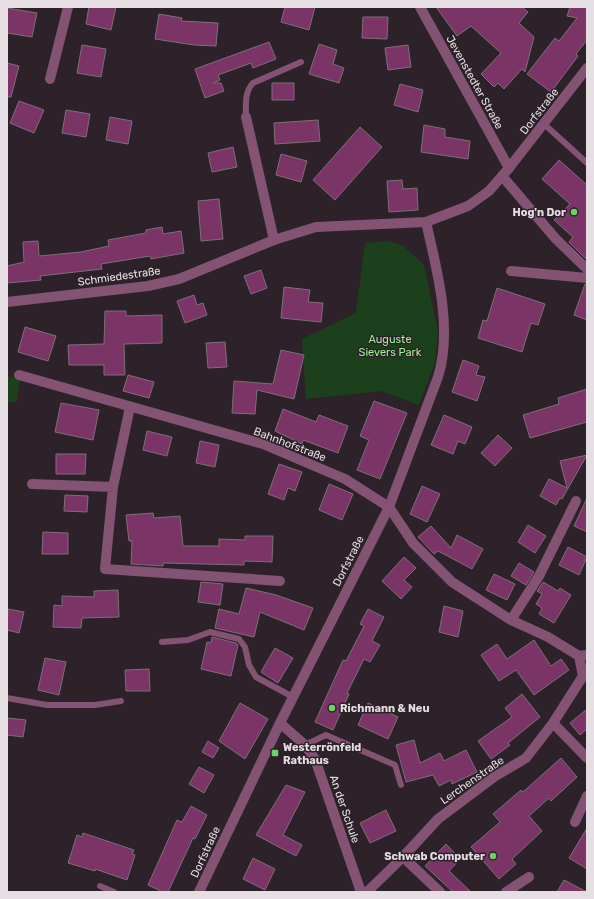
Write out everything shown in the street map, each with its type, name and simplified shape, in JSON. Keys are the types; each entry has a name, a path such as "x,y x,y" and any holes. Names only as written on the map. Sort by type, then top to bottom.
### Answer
{"street":[{"path":"50,79 68,7"},
{"name":"Jevenstedter Straße","path":"420,7 509,168"},
{"name":"Dorfstraße","path":"509,168 587,68"},
{"path":"246,117 274,240"},
{"name":"Schmiedestraße","path":"7,302 148,286 179,279 274,240 316,227 426,222 468,206 489,191 509,168"},
{"path":"502,176 556,239 587,269"},
{"name":"Dorfstraße","path":"199,892 292,697 389,507 442,364 445,336 438,272 426,222"},
{"path":"511,271 587,278"},
{"name":"Bahnhofstraße","path":"19,375 263,444 346,479 389,507"},
{"path":"130,407 113,487 105,569 280,581"},
{"path":"32,484 113,487"},
{"path":"511,620 539,576 576,501"},
{"name":"Lerchenstraße","path":"367,892 403,857 438,819 494,777 526,758 553,723 583,676 583,656 548,637 511,620 452,582 413,543 389,507"},
{"name":"An der Schule","path":"280,723 305,745 314,759 361,892"},
{"path":"553,723 587,758"},
{"path":"575,822 587,796"},
{"path":"403,857 440,892"},
{"path":"506,892 529,877"}],"lane":[{"path":"246,117 246,96 248,88 253,83 302,62"},
{"path":"544,124 587,163"},
{"path":"162,642 188,640 210,632 239,639 245,647 249,665 256,677 292,697"},
{"path":"7,698 47,704 95,705 121,701"},
{"path":"305,745 326,735 395,764 400,785"},
{"path":"100,886 114,892"}],"green space":[{"name":"Auguste Sievers Park","path":"388,241 402,245 424,265 438,332 435,363 419,405 381,391 306,399 302,339 356,313 365,243"},
{"path":"7,376 20,379 17,402 7,402"}],"building":[{"path":"89,7 116,7 111,30 86,24"},
{"path":"285,7 315,7 309,30 281,22"},
{"path":"436,7 522,7 528,12 519,23 534,37 525,72 522,69 504,89 498,83 494,87 481,74 501,53 471,26 457,36"},
{"path":"570,7 587,7 587,40 576,54 578,56 551,92 527,74 555,38 559,41 577,18 567,16"},
{"path":"7,8 37,13 32,37 7,33"},
{"path":"159,14 182,18 181,21 218,23 216,46 194,45 155,39"},
{"path":"363,17 388,17 387,39 362,38"},
{"path":"269,42 276,59 253,68 251,63 218,75 220,80 213,83 221,83 224,91 205,98 195,69"},
{"path":"319,44 337,50 333,64 344,68 339,83 309,74"},
{"path":"82,45 106,49 101,77 77,73"},
{"path":"408,45 411,67 388,70 385,48"},
{"path":"7,63 19,66 11,97 7,97"},
{"path":"272,83 294,83 294,100 272,100"},
{"path":"400,84 423,90 418,112 394,105"},
{"path":"19,101 44,110 34,133 10,123"},
{"path":"66,110 90,114 86,137 62,133"},
{"path":"110,117 132,121 128,144 106,140"},
{"path":"318,120 320,141 275,144 274,123"},
{"path":"424,125 445,129 445,137 470,141 468,159 421,152"},
{"path":"360,127 382,147 335,200 313,180"},
{"path":"233,147 237,167 212,172 208,153"},
{"path":"281,154 307,161 301,182 276,175"},
{"name":"Hog'n Dor","path":"559,160 587,185 587,260 569,242 573,237 554,220 570,204 542,179"},
{"path":"402,180 403,189 417,188 418,210 389,212 387,181"},
{"path":"219,199 223,239 201,241 198,201"},
{"path":"162,227 163,234 181,231 184,253 151,259 150,256 101,264 102,269 40,276 41,280 7,283 7,266 24,262 23,242 38,241 39,256 81,252 109,246 108,240 146,233 146,230"},
{"path":"261,270 267,288 251,294 244,276"},
{"path":"585,284 587,284 587,320 574,315"},
{"path":"284,287 310,290 308,302 323,303 321,322 281,318"},
{"path":"497,288 545,304 538,325 531,323 522,352 478,338 483,320 487,321"},
{"path":"194,295 197,305 203,303 207,315 185,323 177,301"},
{"path":"105,311 126,311 126,316 162,315 162,343 124,344 125,375 104,375 104,365 69,365 68,345 104,344"},
{"path":"25,327 56,336 48,361 18,352"},
{"path":"225,342 227,367 208,368 206,343"},
{"path":"281,350 304,355 294,399 257,390 255,414 232,413 234,381 273,384"},
{"path":"463,360 479,366 476,375 485,377 477,401 452,392"},
{"path":"128,375 154,382 149,398 123,391"},
{"path":"587,389 587,422 530,438 523,415 559,404 558,398"},
{"path":"374,401 407,413 380,479 357,470 369,440 360,436"},
{"path":"61,403 99,410 93,440 55,432"},
{"path":"283,409 316,422 319,415 348,426 338,453 303,440 302,444 275,431"},
{"path":"444,415 472,427 465,444 458,441 453,454 431,445"},
{"path":"147,431 172,437 167,456 143,450"},
{"path":"498,435 512,448 495,466 481,453"},
{"path":"200,441 219,445 215,467 196,463"},
{"path":"56,454 86,454 85,474 56,474"},
{"path":"587,455 562,499 560,498 556,505 540,496 549,479 567,488 560,461"},
{"path":"279,464 302,472 295,491 288,488 284,500 268,494"},
{"path":"329,484 353,494 342,520 319,510"},
{"path":"422,486 440,494 427,522 410,514"},
{"path":"65,495 88,496 87,512 64,511"},
{"path":"587,498 587,532 574,526"},
{"path":"153,513 154,518 180,516 183,546 219,546 219,539 245,540 245,536 273,536 272,562 244,561 244,565 163,563 163,566 131,564 132,541 129,541 126,515"},
{"path":"528,525 546,536 535,553 518,542"},
{"path":"431,526 451,548 457,535 483,549 472,569 438,551 434,554 418,537"},
{"path":"43,532 68,533 68,554 42,554"},
{"path":"568,547 587,557 579,575 559,565"},
{"path":"404,557 416,568 404,580 412,587 401,599 382,581"},
{"path":"519,563 534,572 526,585 511,576"},
{"path":"494,574 515,584 507,600 486,590"},
{"path":"201,582 223,584 220,605 198,602"},
{"path":"543,582 558,591 560,588 571,595 554,623 539,614 542,608 536,604 542,594 537,591"},
{"path":"246,588 276,595 313,608 304,630 260,612 254,637 215,628 219,609 239,614"},
{"path":"118,590 119,617 82,618 81,628 53,627 54,605 62,606 62,596 94,597 94,591"},
{"path":"444,606 463,611 458,637 439,632"},
{"path":"8,609 24,612 19,633 7,630"},
{"path":"368,609 384,617 372,641 380,645 370,662 364,659 347,693 349,694 333,730 315,722 343,660 346,661 364,626 360,624"},
{"path":"212,637 236,643 238,645 231,676 201,669 207,642 211,643"},
{"path":"534,640 551,666 561,659 569,670 534,695 516,670 499,681 481,655 497,644 507,659"},
{"path":"275,648 293,658 278,683 261,672"},
{"path":"45,658 66,662 59,695 38,690"},
{"path":"149,669 150,691 126,691 125,670"},
{"path":"522,694 540,717 508,743 510,745 491,759 478,741 512,717 505,708"},
{"path":"240,703 268,719 245,759 219,741"},
{"path":"368,703 398,717 388,739 358,725"},
{"path":"587,709 587,729 580,735 570,723"},
{"path":"7,718 26,720 23,737 7,735"},
{"path":"414,740 420,763 440,753 444,761 466,750 477,772 452,784 451,780 439,786 433,775 406,782 396,745"},
{"path":"208,741 219,748 213,758 202,752"},
{"path":"561,758 577,777 551,801 549,798 529,816 542,831 512,859 516,864 499,879 471,847 500,822 493,814 521,790 523,792"},
{"path":"199,767 214,775 204,793 189,784"},
{"path":"286,785 305,792 283,835 302,845 296,856 256,835"},
{"path":"191,806 207,815 195,839 193,838 168,892 163,892 148,885 177,820 182,822"},
{"path":"386,810 396,831 370,843 360,823"},
{"path":"587,828 587,869 569,858"},
{"path":"83,833 134,850 132,854 135,855 127,880 95,869 95,871 68,863 77,835 82,837"},
{"path":"446,844 460,859 449,871 471,892 453,892 425,866"},
{"path":"253,858 275,869 265,890 243,879"},
{"path":"564,880 587,892 557,892"}],"place":[{"name":"Hog'n Dor","path":"574,212"},
{"name":"Richmann & Neu","path":"332,708"},
{"name":"Westerrönfeld Rathaus","path":"275,753"},
{"name":"Schwab Computer","path":"493,856"}]}
